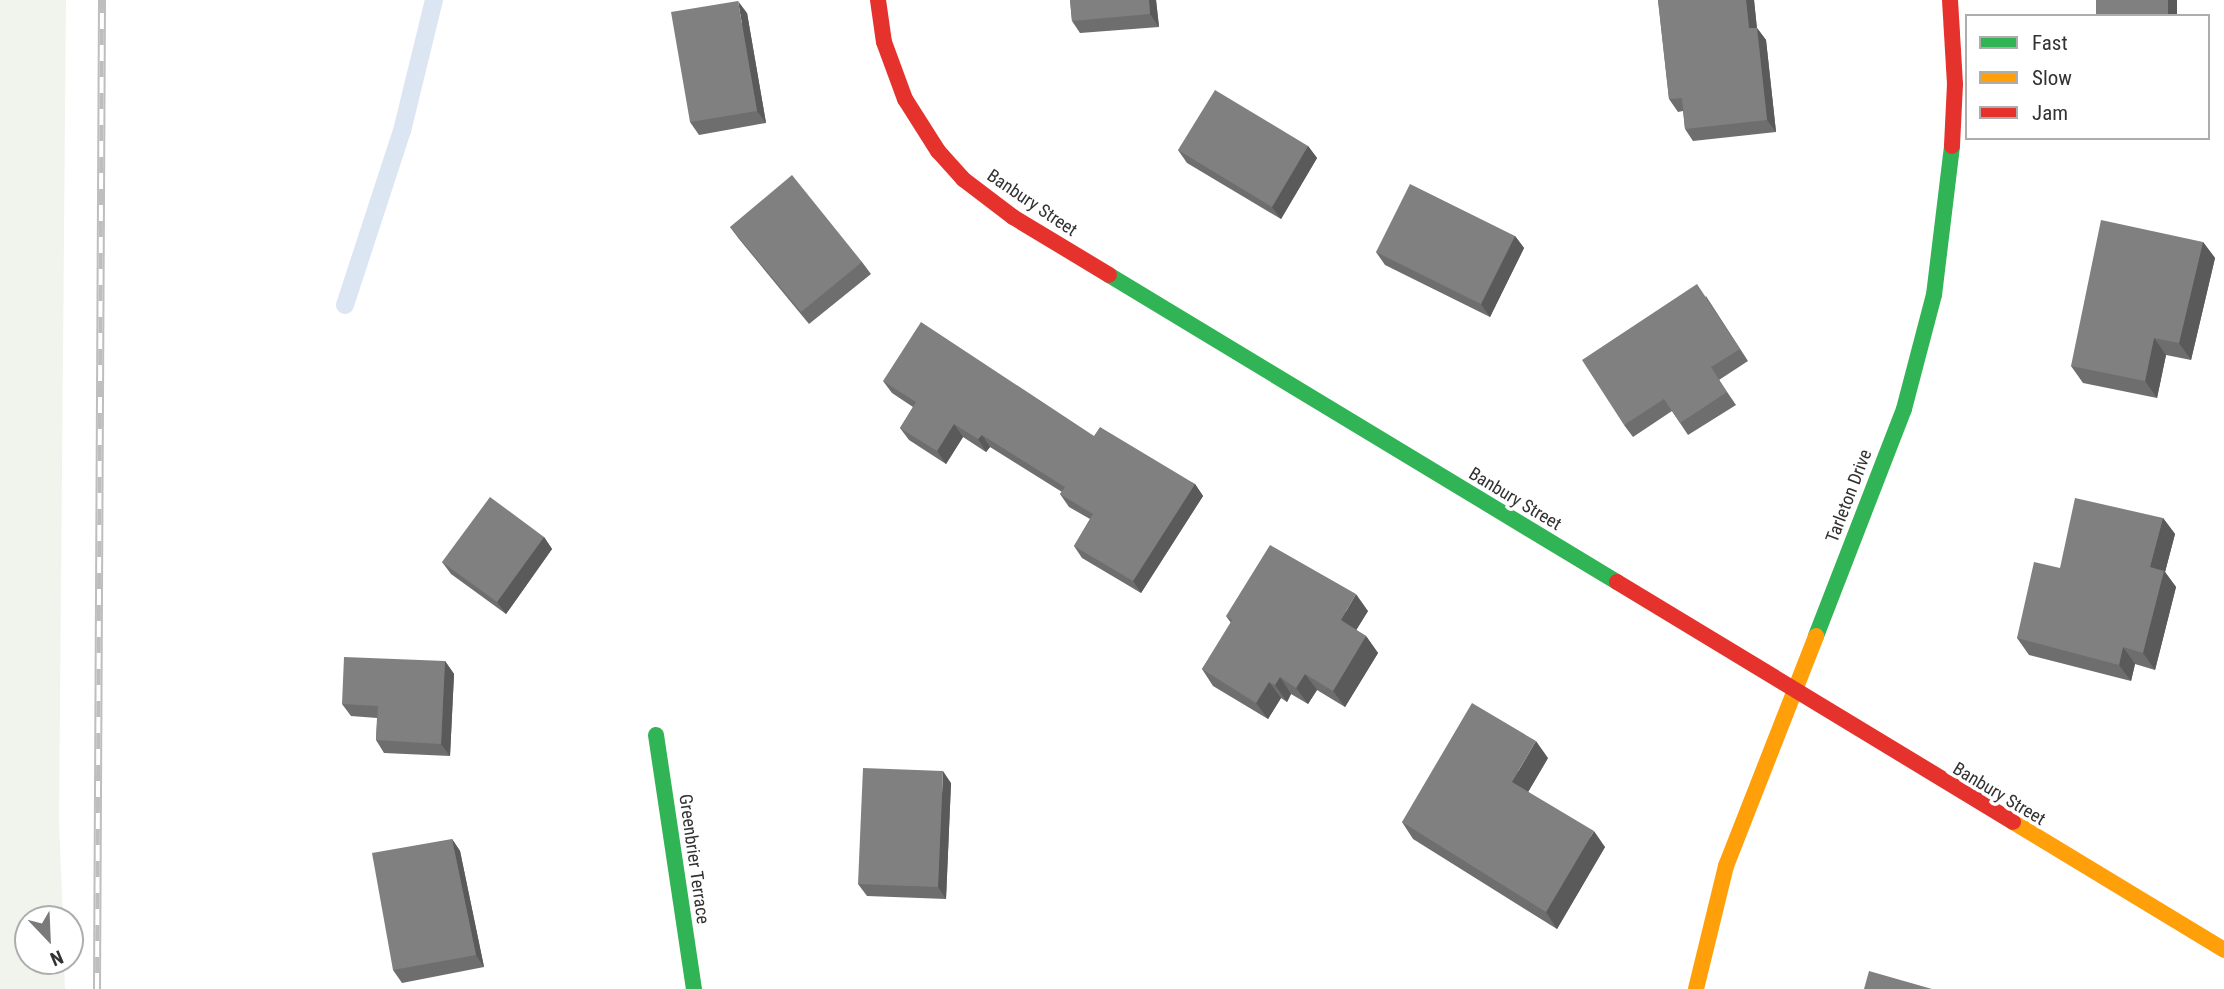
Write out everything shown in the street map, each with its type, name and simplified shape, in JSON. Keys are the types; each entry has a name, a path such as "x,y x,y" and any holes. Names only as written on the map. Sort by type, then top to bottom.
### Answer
{"street":[{"name":"Banbury Street","path":"878,0 884,42 905,99 938,151 963,179 993,202 1794,692 2224,950"},
{"name":"Tarleton Drive","path":"1696,989 1726,866 1904,409 1934,295 1951,179 1955,84 1950,0"},
{"name":"Greenbrier Terrace","path":"656,735 694,989"}],"shaded area":[{"path":"0,0 66,0 59,823 62,905 14,905 14,975 64,975 65,989 0,989"}],"building":[{"path":"1070,0 1149,0 1150,14 1072,21"},
{"path":"1658,0 1746,0 1749,28 1757,28 1767,120 1685,129 1682,98 1669,99"},
{"path":"2096,0 2168,0 2168,14 2096,14"},
{"path":"738,1 757,111 690,122 671,12"},
{"path":"1215,90 1308,146 1272,207 1178,150"},
{"path":"792,175 862,262 801,312 730,227"},
{"path":"1410,184 1515,236 1481,304 1376,252"},
{"path":"2101,220 2203,242 2179,343 2154,338 2145,381 2071,366"},
{"path":"1697,284 1740,349 1711,367 1727,392 1680,423 1664,399 1624,425 1582,360"},
{"path":"921,322 1094,436 1100,427 1195,484 1133,581 1074,546 1093,514 1060,494 1065,487 982,435 978,439 954,424 937,451 900,428 916,402 883,381"},
{"path":"490,497 544,537 497,602 442,562"},
{"path":"2075,498 2163,518 2150,567 2164,571 2143,653 2123,647 2119,665 2017,638 2034,562 2060,568"},
{"path":"1270,545 1356,594 1341,620 1366,636 1333,691 1305,674 1296,688 1280,677 1275,685 1269,682 1256,703 1202,669 1232,620 1226,616"},
{"path":"344,657 445,661 441,744 376,740 378,706 342,704"},
{"path":"1472,703 1536,741 1512,782 1594,831 1546,912 1402,822"},
{"path":"863,768 943,771 938,887 858,884"},
{"path":"452,839 476,955 393,970 372,853"},
{"path":"1869,971 1932,989 1864,989"}],"waterway":[{"path":"345,305 402,131 434,0"}],"railway":[{"path":"97,989 102,0"}],"traffic: fast":[{"path":"1816,636 1904,409 1934,295 1952,146"},
{"path":"1109,275 1617,582"},
{"path":"656,735 694,989"}],"traffic: slow":[{"path":"1696,989 1726,866 1816,636"},
{"path":"2013,822 2224,950"}],"traffic: jam":[{"path":"878,0 884,42 905,99 938,151 963,179 1013,217 1109,275"},
{"path":"1950,0 1955,84 1952,146"},
{"path":"1617,582 2013,822"}]}
